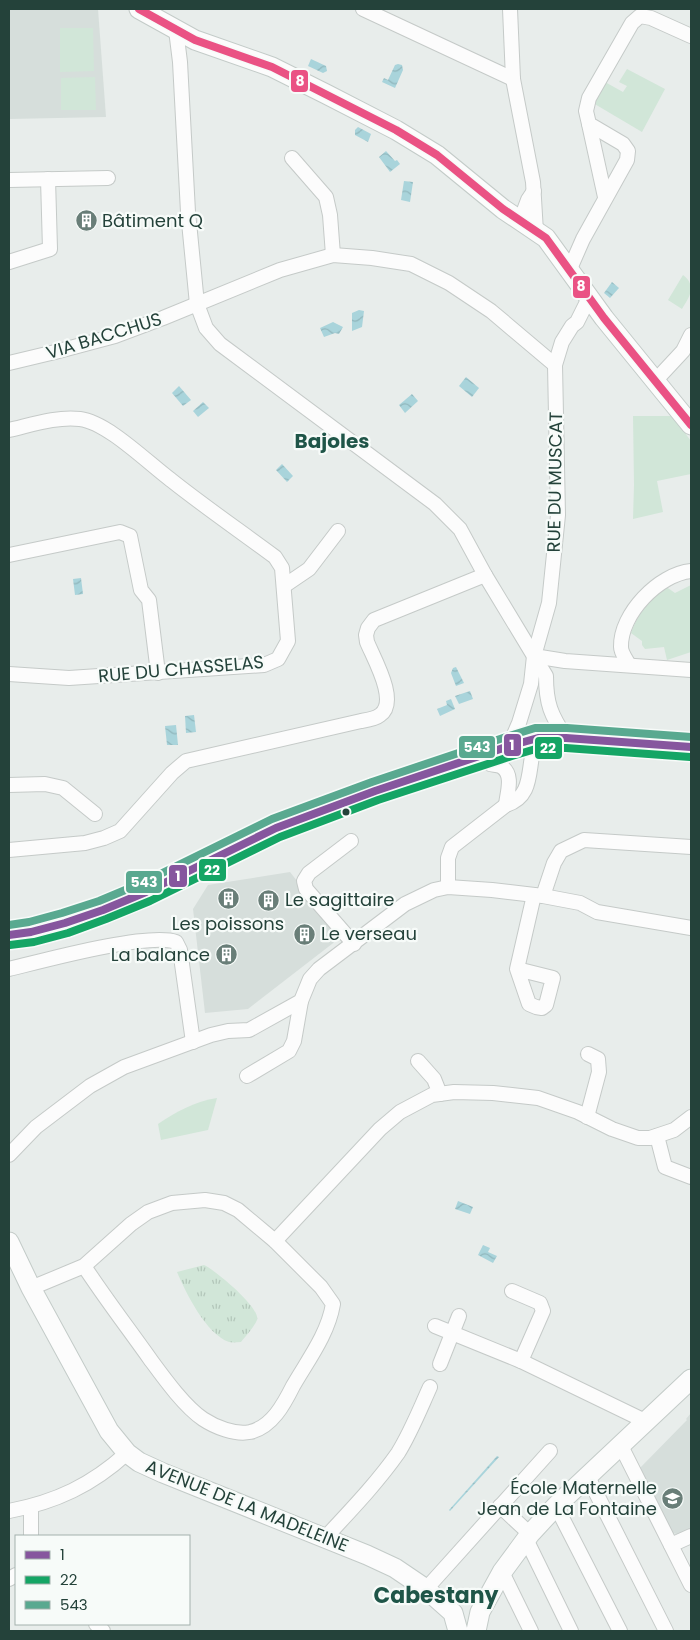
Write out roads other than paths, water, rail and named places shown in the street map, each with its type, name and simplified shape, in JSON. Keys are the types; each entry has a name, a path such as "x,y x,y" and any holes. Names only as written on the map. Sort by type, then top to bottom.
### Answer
{"main road":[{"path":"148,11 176,30 196,40 272,67 396,130 437,155 520,222 546,238 604,318 691,425"},
{"path":"9,935 31,932 65,923 103,910 146,892 276,828 351,800 509,746 538,738 566,738 691,747"},
{"path":"9,946 34,942 106,921 278,838 346,812 533,751 551,748 571,749 691,759"},
{"name":"AVENUE DE LA MADELEINE","path":"9,1242 31,1288 109,1431 128,1453 139,1462 163,1473 326,1538 395,1568 426,1589 453,1613"},
{"path":"475,1631 480,1612 502,1572 528,1536 556,1506 691,1379"},
{"path":"459,1631 453,1613 470,1615 480,1612"}],"street":[{"path":"363,9 513,79"},
{"path":"510,9 513,79 536,232"},
{"path":"605,197 586,111 587,103 632,22 640,16 652,18 691,36"},
{"path":"176,30 180,62 188,212 197,304 206,328 220,344 435,504 460,529 485,575 546,676 546,696 553,719 566,738"},
{"path":"180,62 196,40"},
{"path":"569,271 583,239 627,160 628,151 623,144 589,124"},
{"path":"292,158 326,197 330,215 333,255"},
{"path":"9,262 50,249 48,178"},
{"path":"9,180 108,178"},
{"path":"503,209 531,195"},
{"path":"520,222 531,195"},
{"path":"558,255 583,239"},
{"path":"197,304 280,270 333,255 411,264 450,283 491,311 555,365"},
{"name":"RUE DU MUSCAT","path":"509,746 519,723 531,684 534,656 549,603 558,515 555,365 562,342 572,326 577,322 590,298"},
{"name":"VIA BACCHUS","path":"9,363 115,336 197,304"},
{"path":"577,322 604,318"},
{"path":"661,386 673,362 683,351 691,335"},
{"path":"643,364 673,362"},
{"name":"RUE DU CHASSELAS","path":"9,430 64,419 80,419 92,422 110,432 171,481 275,557 282,568 288,641 278,659 264,665 69,678 9,674"},
{"path":"284,586 309,570 338,531"},
{"path":"9,555 120,532 130,536 141,590 149,600 158,673"},
{"path":"629,665 621,649 622,633 633,613 648,592 668,578 691,571"},
{"path":"9,850 85,843 120,831 172,773 186,762 361,722 381,715 386,710 387,690 367,642 366,635 374,620 485,575"},
{"path":"534,656 565,661 689,667"},
{"path":"448,887 448,858 452,847 506,805 514,803 522,795 528,784 533,751"},
{"path":"490,764 502,767 507,774 510,786 506,805"},
{"path":"9,785 45,784 63,788 95,814"},
{"path":"517,969 538,895 561,851 584,840 691,847"},
{"path":"350,841 309,873 304,881 306,889 354,944"},
{"path":"247,1076 289,1051 294,1041 301,1001 310,980 319,970 405,904 434,890 448,887 538,895 580,903 597,912 691,928"},
{"path":"9,969 120,944 166,940 176,942 180,950 193,1042"},
{"path":"9,1154 36,1128 90,1086 124,1067 220,1033 249,1030 301,1001"},
{"path":"587,1117 600,1065 598,1059 588,1054"},
{"path":"418,1061 434,1078 440,1094"},
{"path":"274,1241 380,1129 400,1112 432,1095 454,1092 493,1093 538,1098 578,1112 618,1132 638,1138 650,1138 674,1130 691,1117"},
{"path":"657,1136 664,1167 691,1178"},
{"path":"31,1288 84,1266 131,1224 148,1212 172,1203 205,1200 224,1203 238,1210 274,1241 321,1287 333,1304 326,1329 280,1410 263,1426 251,1431 230,1431 202,1419 173,1390 84,1266"},
{"path":"512,1290 540,1302 543,1311 521,1361"},
{"path":"440,1364 459,1316"},
{"path":"435,1326 521,1361 645,1421"},
{"path":"326,1538 398,1452 430,1387"},
{"path":"621,1446 691,1585"},
{"path":"426,1589 550,1451"},
{"path":"9,1511 31,1507 56,1499 83,1486 107,1471 128,1453"},
{"path":"588,1477 666,1631"},
{"path":"500,1506 528,1536 571,1631"},
{"path":"556,1506 620,1631"},
{"path":"31,1507 31,1535"},
{"path":"672,1545 691,1536"},
{"path":"502,1572 531,1631"},
{"path":"459,1631 458,1617 469,1618 476,1616 475,1631"}],"water":[{"path":"311,59 326,66 327,71 323,73 308,66"},
{"path":"395,65 402,65 403,70 395,88 382,82 384,78 388,80"},
{"path":"358,127 371,134 368,142 355,135 355,130"},
{"path":"386,151 400,164 390,172 379,157"},
{"path":"404,181 413,182 410,202 401,200"},
{"path":"612,282 619,288 610,298 604,293"},
{"path":"359,310 364,311 362,327 352,331 352,313"},
{"path":"333,322 343,327 339,334 335,333 324,337 320,328"},
{"path":"466,377 479,388 472,397 459,386"},
{"path":"179,386 191,400 183,406 172,393"},
{"path":"412,394 418,401 405,413 399,405"},
{"path":"203,402 209,408 198,417 193,411"},
{"path":"282,464 293,476 287,482 276,470"},
{"path":"81,578 83,594 75,595 73,579"},
{"path":"456,667 464,683 456,686 451,673 453,668"},
{"path":"470,691 473,699 459,704 455,696"},
{"path":"451,699 455,709 440,716 437,709 447,705 446,701"},
{"path":"194,715 196,732 186,733 185,716"},
{"path":"176,725 178,745 167,745 165,726"},
{"path":"458,1201 473,1207 470,1214 455,1209"},
{"path":"483,1245 490,1248 488,1252 497,1256 493,1263 478,1255"},
{"path":"497,1456 499,1457 450,1511 449,1510"}],"place":[{"name":"Bâtiment Q","path":"86,221"},
{"name":"Les poissons","path":"228,899"},
{"name":"Le sagittaire","path":"269,900"},
{"name":"Le verseau","path":"305,934"},
{"name":"La balance","path":"226,955"},
{"name":"École Maternelle Jean de La Fontaine","path":"673,1498"}],"district":[{"name":"Bajoles","path":"332,441"},
{"name":"Cabestany","path":"436,1595"}]}
